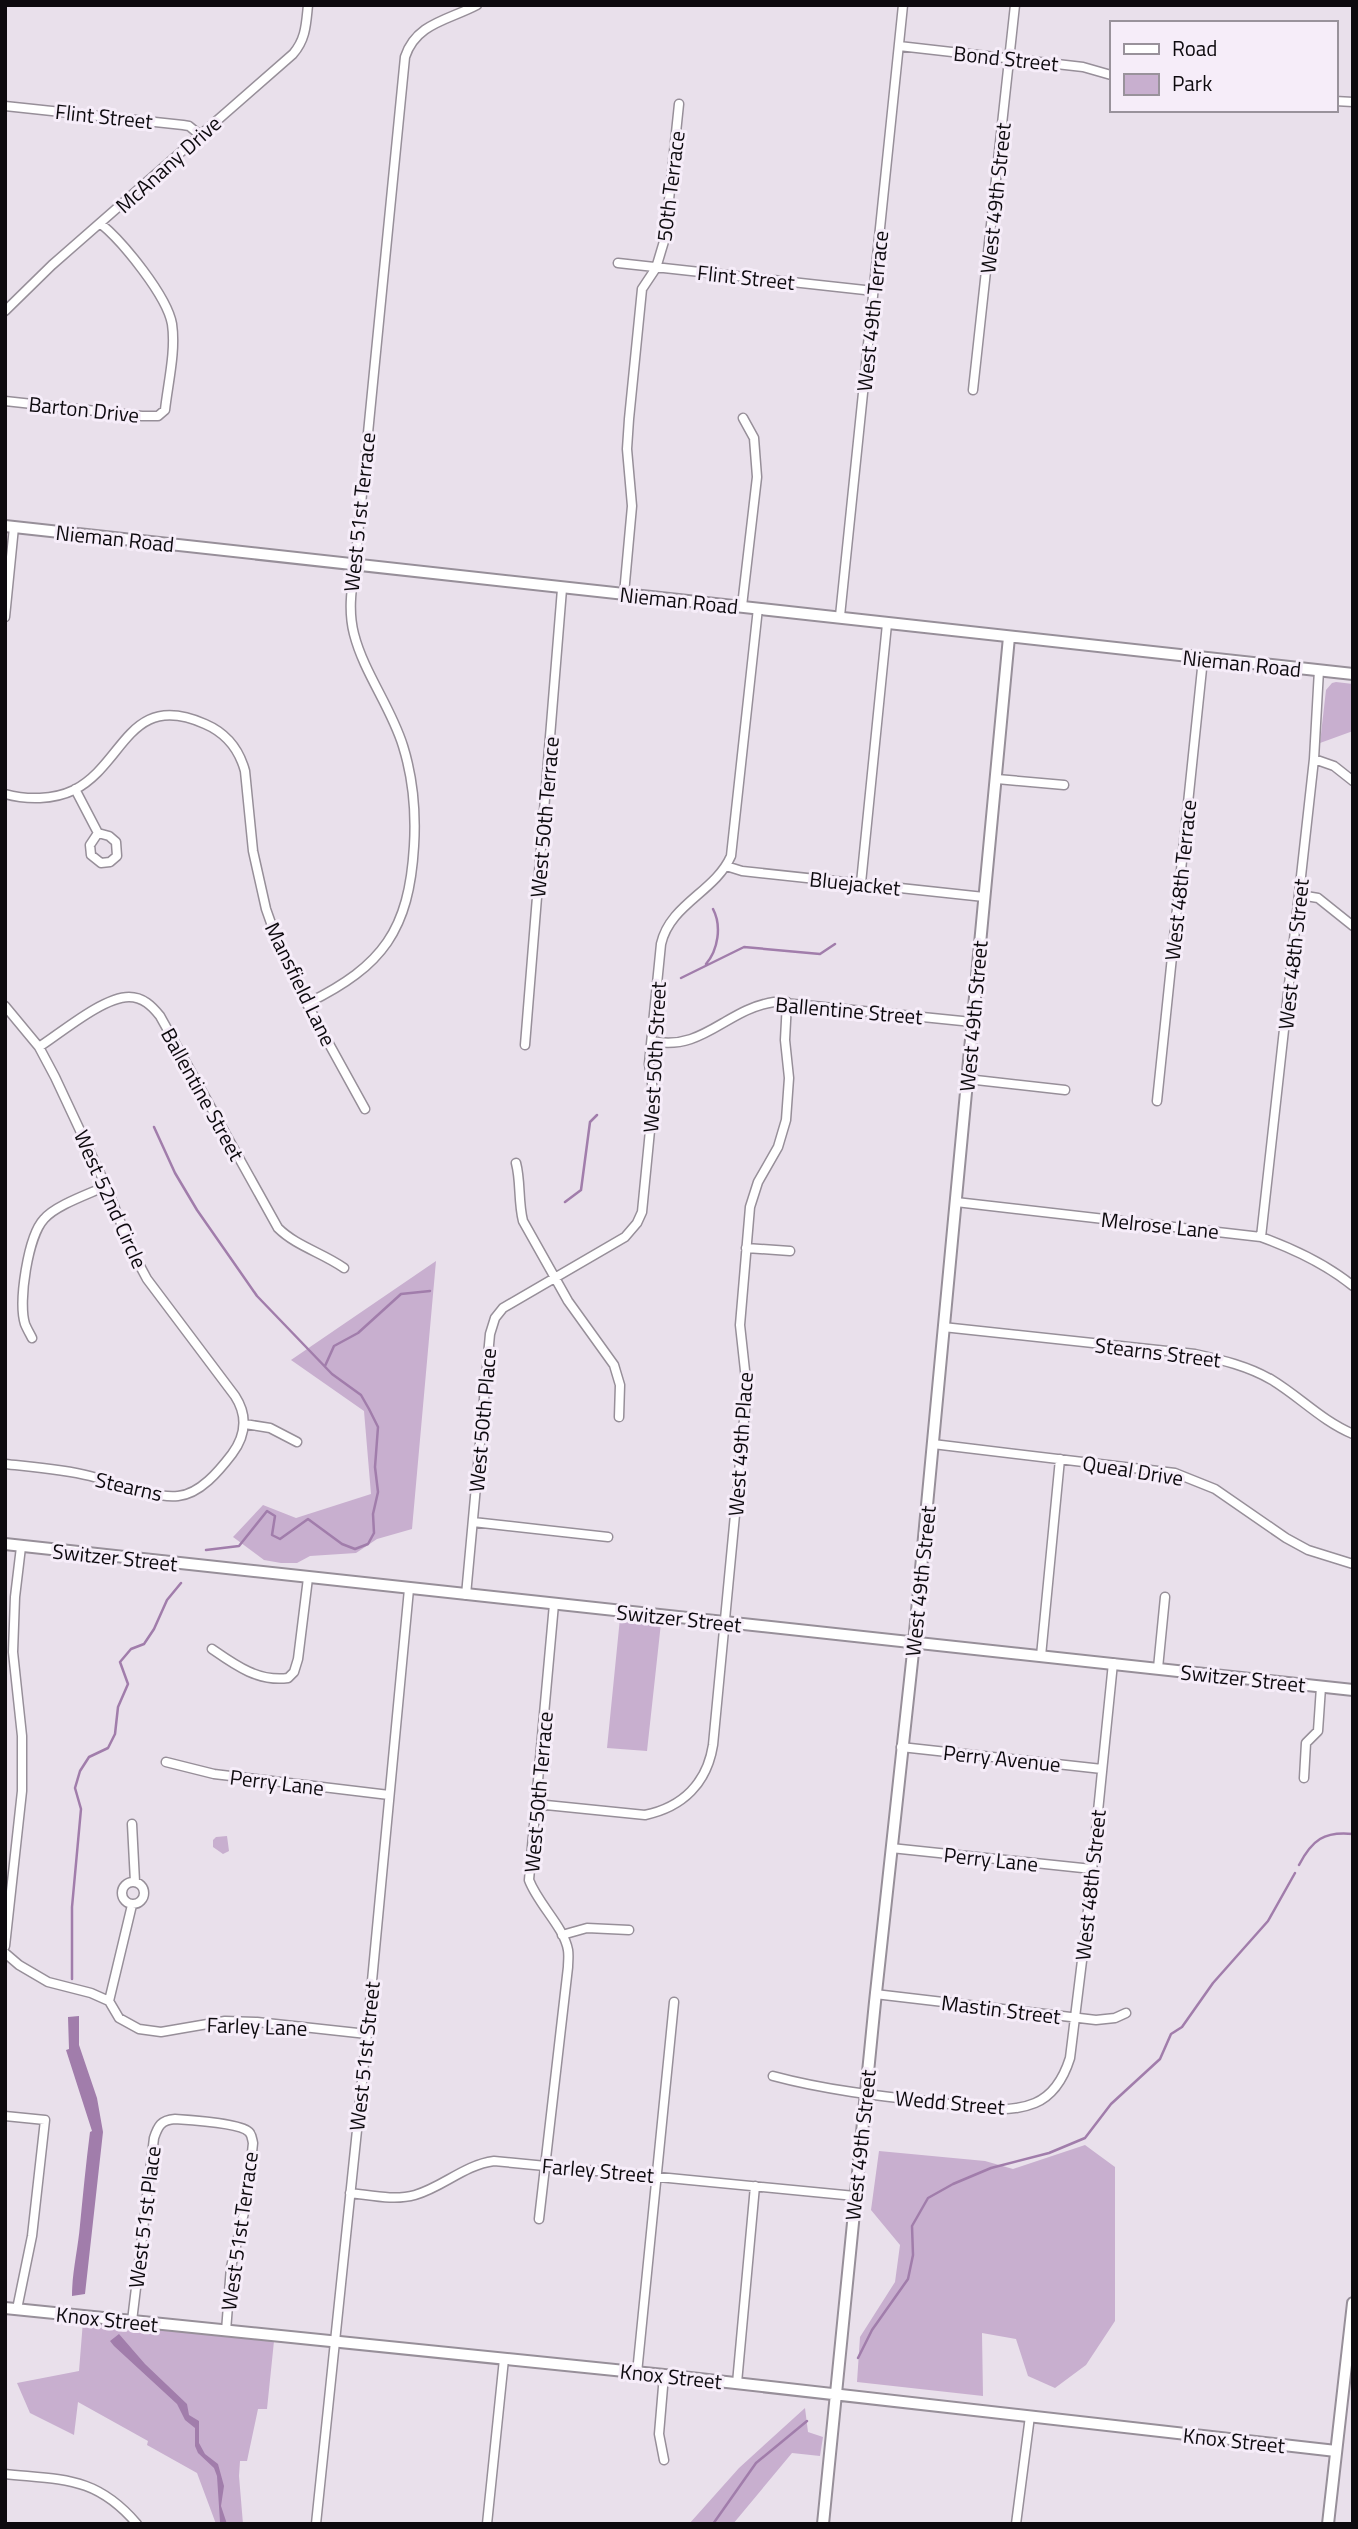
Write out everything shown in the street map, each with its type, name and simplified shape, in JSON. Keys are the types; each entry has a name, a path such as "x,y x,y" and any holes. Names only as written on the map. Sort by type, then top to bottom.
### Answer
{"street":[{"name":"McAnany Drive","path":"5,311 52,265 300,46 305,32 308,5"},
{"name":"West 51st Terrace","path":"307,1003 355,976 386,945 403,914 413,869 415,827 410,773 391,712 361,655 353,633 351,579 355,564 405,57 408,47 427,27 477,5"},
{"name":"West 49th Terrace","path":"840,616 902,5"},
{"name":"West 49th Street","path":"973,390 1015,5"},
{"name":"Bond Street","path":"899,46 1083,66 1110,75"},
{"name":"50th Terrace","path":"656,268 665,238 679,104"},
{"name":"Flint Street","path":"5,106 183,125 189,126 200,135"},
{"name":"Barton Drive","path":"5,401 142,416 162,414 166,410 172,341 170,314 126,249 101,224"},
{"name":"Flint Street","path":"618,263 874,291"},
{"path":"624,594 632,506 627,449 629,419 642,289 656,268"},
{"path":"742,606 757,477 754,438 743,418"},
{"name":"Nieman Road","path":"10,526 562,589 840,616 887,624 1353,674"},
{"path":"5,617 10,526"},
{"name":"West 50th Terrace","path":"525,1045 562,589"},
{"name":"West 50th Street","path":"554,1278 625,1237 637,1223 643,1204 653,1090 649,1064 663,933 675,915 710,885 726,866 733,841 758,608"},
{"path":"861,883 887,624"},
{"name":"West 49th Street","path":"823,2524 875,1994 901,1747 915,1643 1009,637"},
{"name":"West 48th Terrace","path":"1157,1101 1203,659"},
{"name":"West 48th Street","path":"1261,1237 1314,759 1319,670"},
{"name":"Mansfield Lane","path":"5,794 35,798 59,795 75,789 99,770 130,732 150,720 166,716 190,718 225,736 242,760 245,771 253,852 266,909 288,967 365,1109"},
{"path":"1314,759 1334,766 1353,781"},
{"path":"997,779 1065,785"},
{"path":"75,789 97,833"},
{"name":"Bluejacket","path":"726,866 742,871 984,897"},
{"path":"1300,895 1318,898 1353,926"},
{"name":"Ballentine Street","path":"38,1047 111,1000 127,997 141,999 151,1006 160,1016 278,1228 298,1243 327,1256 344,1268"},
{"name":"Ballentine Street","path":"652,1041 675,1045 691,1041 754,1006 774,1002 972,1022"},
{"name":"West 49th Place","path":"536,1804 645,1815 662,1811 681,1799 700,1782 708,1769 747,1390 740,1325 746,1248 752,1197 778,1147 786,1120 789,1078 785,1040 787,1002"},
{"name":"West 52nd Circle","path":"5,1006 38,1047 106,1186 127,1241 142,1271 235,1396 245,1424"},
{"path":"967,1079 1065,1090"},
{"path":"516,1163 519,1174 519,1208 523,1221 554,1278 585,1327 614,1365 620,1385 619,1417"},
{"path":"32,1338 25,1323 24,1298 29,1252 36,1230 50,1213 106,1186"},
{"name":"Melrose Lane","path":"956,1202 1261,1237 1287,1246 1316,1261 1353,1286"},
{"path":"746,1248 790,1251"},
{"name":"West 50th Place","path":"466,1595 490,1334 495,1318 503,1308 554,1278"},
{"name":"Stearns Street","path":"943,1327 1195,1354 1231,1362 1271,1380 1318,1415 1353,1434"},
{"path":"245,1424 270,1428 297,1442"},
{"name":"Stearns","path":"5,1464 88,1476 127,1487 177,1496 194,1492 229,1458 240,1443 245,1424"},
{"name":"Queal Drive","path":"933,1444 1155,1469 1196,1480 1215,1489 1308,1550 1353,1564"},
{"path":"1041,1656 1060,1459"},
{"path":"473,1522 608,1537"},
{"name":"Switzer Street","path":"5,1544 1353,1690"},
{"path":"5,1946 22,1791 22,1736 13,1652 15,1597 21,1547"},
{"path":"212,1649 241,1668 260,1676 288,1678 294,1672 298,1659 308,1578"},
{"name":"West 51st Street","path":"316,2524 367,2034 409,1589"},
{"path":"1158,1668 1165,1597"},
{"name":"West 50th Terrace","path":"539,2220 568,1968 568,1950 562,1936 535,1895 530,1880 554,1604"},
{"name":"West 48th Street","path":"1044,2098 1062,2079 1066,2070 1092,1869 1113,1663"},
{"path":"1304,1778 1306,1743 1318,1731 1321,1687"},
{"name":"Perry Avenue","path":"901,1747 1102,1769"},
{"name":"Perry Lane","path":"166,1762 214,1774 389,1795"},
{"path":"132,1824 135,1882"},
{"name":"Perry Lane","path":"891,1848 1092,1869"},
{"path":"135,1882 142,1886 144,1897 139,1903 132,1905 123,1899 122,1892 125,1885 135,1882"},
{"path":"109,2001 132,1905"},
{"path":"562,1936 586,1928 629,1930"},
{"name":"Farley Lane","path":"5,1953 19,1965 52,1984 91,1993 109,2001 120,2018 147,2031 161,2032 225,2021 367,2034"},
{"name":"Mastin Street","path":"875,1994 1096,2020 1115,2018 1126,2013"},
{"path":"637,2373 674,2002"},
{"name":"Wedd Street","path":"773,2076 866,2094 1003,2110 1024,2107 1044,2098"},
{"path":"5,2116 45,2120 34,2223 17,2309"},
{"name":"West 51st Place","path":"132,2321 142,2226 158,2126 166,2119 209,2123"},
{"name":"West 51st Terrace","path":"209,2123 243,2128 251,2135 253,2143 247,2200 231,2267 226,2331"},
{"name":"Farley Street","path":"349,2193 402,2198 416,2195 481,2162 494,2161 855,2196"},
{"path":"737,2383 755,2186"},
{"path":"1328,2524 1353,2303"},
{"name":"Knox Street","path":"5,2308 664,2375 1336,2451"},
{"path":"487,2524 504,2359"},
{"path":"664,2375 659,2434 664,2460"},
{"path":"1016,2524 1030,2416"},
{"path":"5,2474 80,2483 114,2500 137,2524"}],"green space":[{"path":"1336,682 1353,684 1353,731 1320,743 1326,690"},
{"path":"436,1261 412,1529 377,1539 356,1553 310,1556 297,1563 264,1560 233,1537 263,1505 296,1518 371,1494 364,1411 291,1360"},
{"path":"620,1618 661,1623 647,1751 607,1748"},
{"path":"227,1836 229,1851 223,1854 213,1847 213,1840"},
{"path":"1085,2145 1115,2167 1115,2321 1086,2365 1055,2388 1028,2376 1016,2339 982,2333 983,2396 857,2382 860,2337 895,2282 900,2245 871,2210 879,2151 985,2161 1013,2169"},
{"path":"83,2321 274,2341 267,2409 258,2409 247,2461 240,2461 243,2524 216,2524 197,2473 147,2445 148,2441 78,2402 74,2435 30,2413 17,2383 79,2371"},
{"path":"805,2408 808,2432 823,2437 820,2456 792,2453 733,2524 689,2524 739,2468"}],"shaded area":[{"path":"79,2016 79,2045 97,2098 103,2132 85,2294 72,2296 92,2131 66,2050 69,2049 68,2017"},
{"path":"119,2334 145,2364 187,2404 189,2415 199,2421 199,2443 205,2454 218,2464 224,2486 221,2506 227,2524 220,2522 217,2476 214,2468 198,2453 195,2446 195,2428 185,2420 177,2404 114,2346 110,2341"}],"waterway":[{"path":"706,964 717,938 713,909"},
{"path":"681,978 744,947 820,954 835,944"},
{"path":"565,1202 581,1190 590,1122 597,1115"},
{"path":"154,1127 175,1173 197,1210 257,1296 332,1374 361,1395 378,1427 375,1467 378,1492 373,1514 374,1533 368,1544 355,1549 342,1544 308,1519 280,1539 272,1535 275,1516 267,1511 239,1546 206,1550"},
{"path":"325,1366 334,1346 358,1333 401,1294 430,1291"},
{"path":"72,1979 72,1907 81,1809 75,1788 80,1771 89,1757 108,1748 115,1734 118,1707 128,1684 120,1662 131,1649 144,1644 167,1600 181,1583"},
{"path":"1299,1865 1309,1849 1320,1839 1334,1834 1353,1834"},
{"path":"858,2358 872,2330 908,2279 913,2255 912,2226 928,2198 991,2168 1049,2153 1085,2138 1111,2104 1160,2059 1171,2034 1182,2027 1213,1983 1268,1921 1295,1873"},
{"path":"713,2524 756,2463 807,2421"}]}
